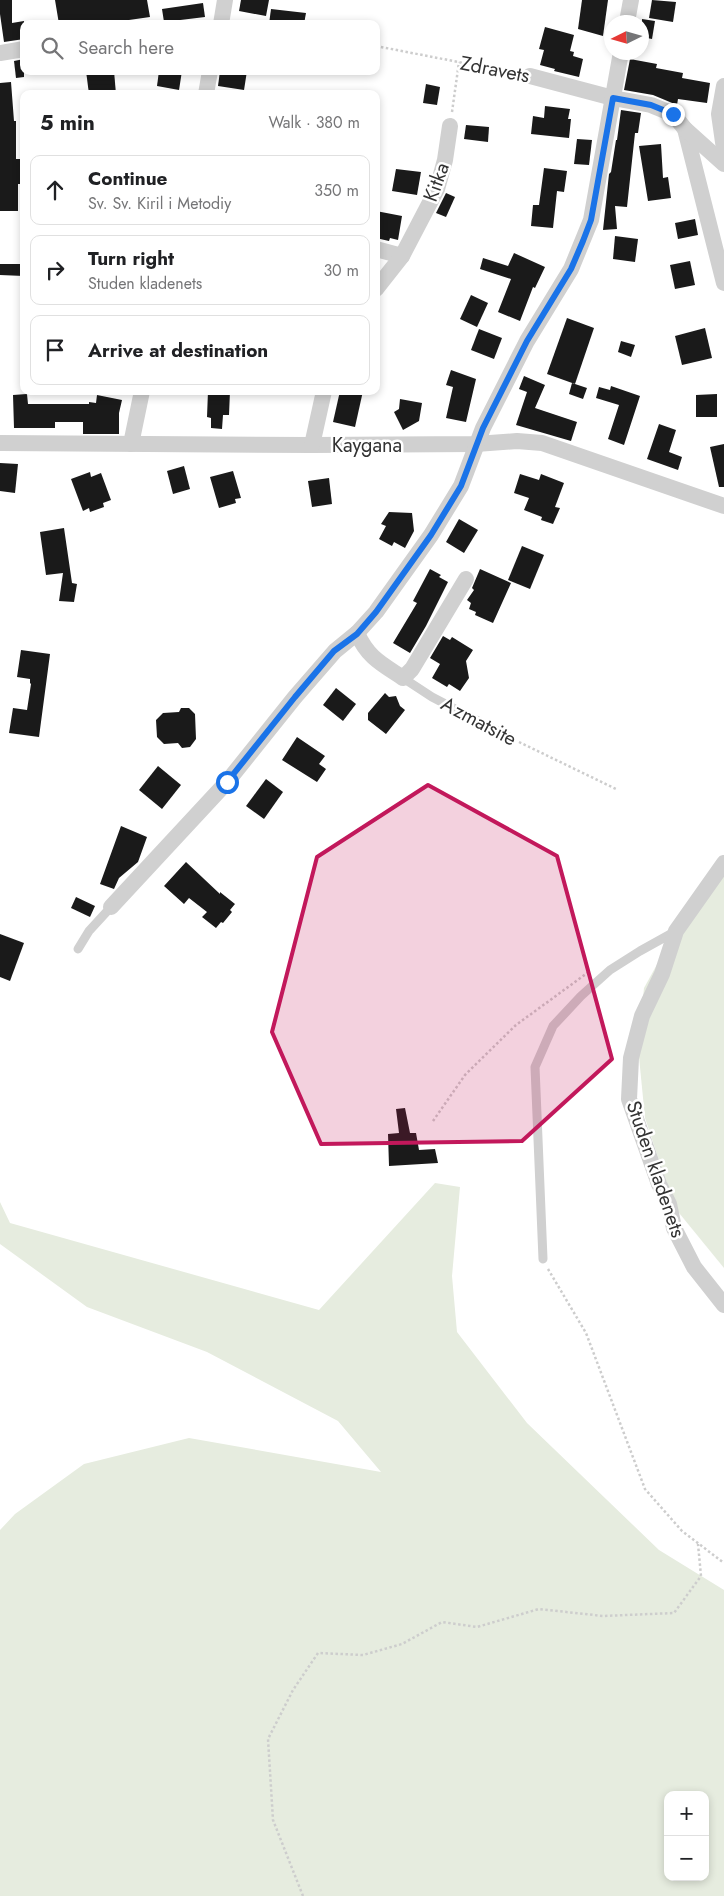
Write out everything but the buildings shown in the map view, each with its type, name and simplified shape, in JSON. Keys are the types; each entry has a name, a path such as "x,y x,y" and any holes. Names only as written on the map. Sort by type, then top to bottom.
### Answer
{"street":[{"path":"222,20 226,0"},
{"path":"628,15 631,0"},
{"path":"0,53 20,50"},
{"path":"111,907 227,782 334,651 357,634 376,612 431,535 461,486 476,444 527,341 571,269 591,220 620,60"},
{"path":"207,90 209,75"},
{"name":"Zdravets","path":"530,76 613,98"},
{"path":"724,86 719,114 724,148"},
{"path":"613,98 651,105 673,114 685,129 724,164"},
{"name":"Kitka","path":"380,284 402,256 437,189 445,160 450,126"},
{"path":"685,129 719,239 724,282"},
{"path":"380,250 402,256"},
{"path":"131,444 141,395"},
{"path":"312,445 323,395"},
{"name":"Kaygana","path":"0,443 312,445 542,442 724,506"},
{"path":"403,678 412,669 466,579"},
{"name":"Azmatsite","path":"357,634 363,647 370,655 403,678"},
{"name":"Studen kladenets","path":"724,863 676,931 662,974 642,1016 631,1058 629,1099 668,1204 674,1228 694,1267 724,1305"}],"lane":[{"name":"Azmatsite","path":"403,678 432,697 509,737"},
{"path":"78,949 90,930 111,907"},
{"path":"543,1259 535,1067 553,1026 580,996 610,970 676,931"}],"path":[{"name":"Zdravets","path":"380,47 530,76"},
{"path":"450,126 460,62"},
{"name":"Azmatsite","path":"509,737 616,789"},
{"path":"433,1121 465,1075 516,1025 585,973 594,969"},
{"path":"543,1259 586,1334 645,1490 682,1530 724,1563"},
{"path":"303,1896 273,1820 268,1739 293,1690 318,1653 363,1655 402,1644 442,1622 477,1627 539,1609 603,1616 674,1613 701,1576 698,1544"}],"highlighted area":[{"path":"428,785 557,856 612,1059 522,1141 321,1144 272,1032 317,857"}],"shaded area":[{"path":"724,856 724,1268 675,1208 645,1118 638,1047 644,988 686,912"},
{"path":"435,1183 460,1187 452,1276 457,1332 527,1423 659,1550 724,1590 724,1896 0,1896 0,1530 15,1514 84,1464 189,1438 381,1472 338,1421 207,1352 87,1307 0,1244 0,1202 10,1223 319,1310"}],"route":[{"path":"227,782 334,651 357,634 376,612 431,535 461,486 483,428 527,341 571,269 583,241 591,220 613,98 651,105 673,114"}]}
